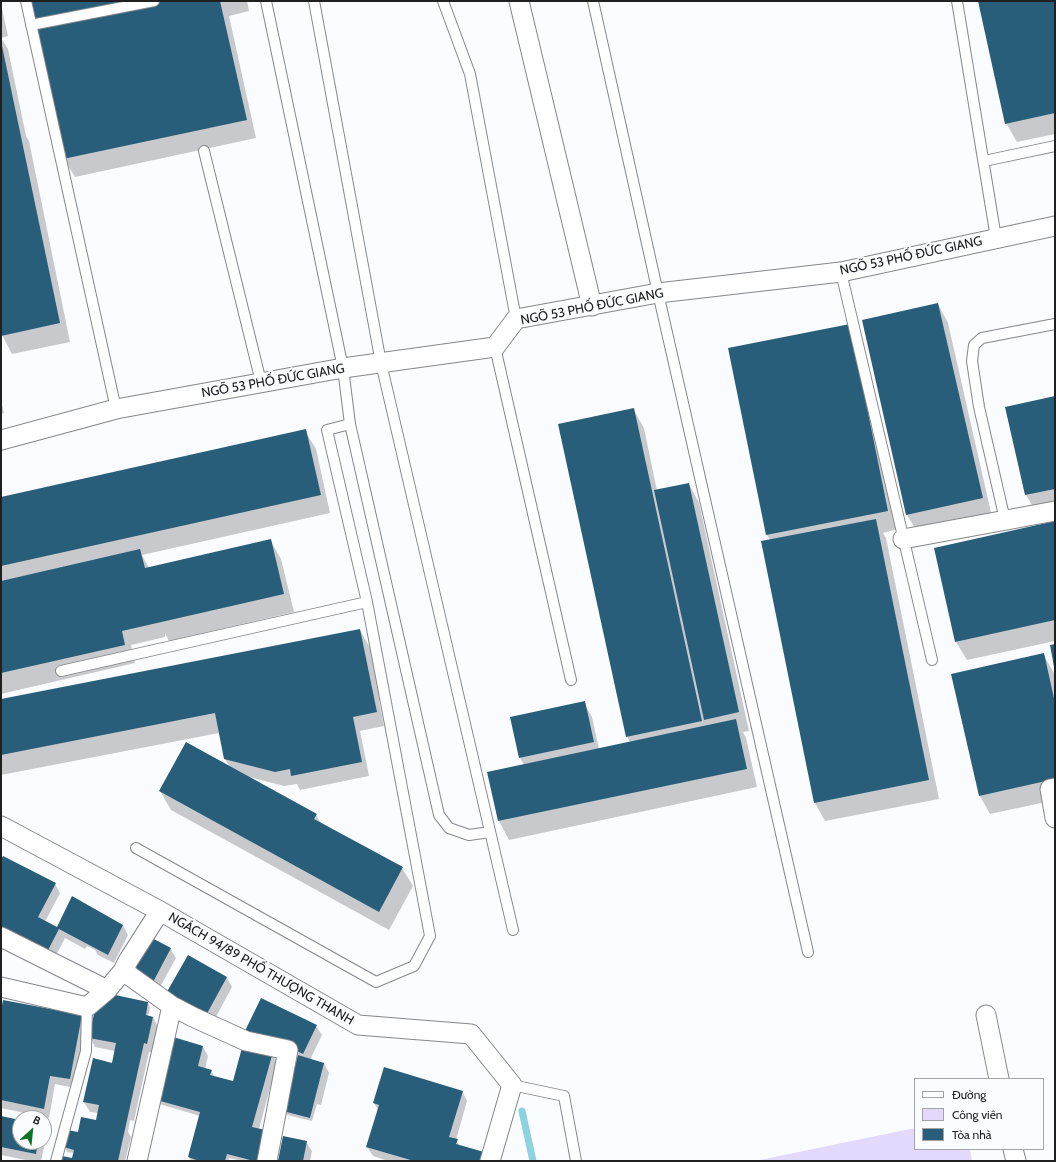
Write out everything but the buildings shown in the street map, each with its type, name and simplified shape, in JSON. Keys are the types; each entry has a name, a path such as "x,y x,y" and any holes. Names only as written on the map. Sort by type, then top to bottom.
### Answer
{"street":[{"path":"519,1 592,306"},
{"name":"NGÕ 53 PHỐ ĐỨC GIANG","path":"1,440 116,409 343,368 495,347 516,319 658,294 841,272 1055,226"},
{"path":"903,539 1055,511"},
{"path":"1055,788 1050,789 1055,818"},
{"name":"NGÁCH 94/89 PHỐ THƯỢNG THANH","path":"1,826 160,911 358,1025 471,1034 512,1085"},
{"path":"1,987 87,1007 106,990 123,971 160,911"},
{"path":"1,937 106,990"},
{"path":"123,971 172,1006 246,1041 288,1050 267,1161"},
{"path":"137,1161 172,1006"},
{"path":"986,1015 999,1078"},
{"path":"490,1161 512,1085"},
{"path":"1013,1150 1016,1161"}],"lane":[{"path":"26,1 116,409"},
{"path":"31,25 154,1"},
{"path":"266,1 343,368 350,424 439,815 449,828 469,835 490,832"},
{"path":"314,1 381,363 512,930"},
{"path":"442,1 470,74 516,319"},
{"path":"594,1 658,294 808,952"},
{"path":"957,1 996,238"},
{"path":"984,161 1055,146"},
{"path":"204,151 262,382"},
{"path":"841,272 932,660"},
{"path":"1005,520 979,407 972,361 974,345 982,338 1055,324"},
{"path":"495,347 572,680"},
{"path":"136,848 376,982 414,966 430,936 367,602 327,430 350,424"},
{"path":"61,672 367,602"},
{"path":"56,1161 86,1051 87,1007"},
{"path":"512,1085 564,1096 576,1161"}],"green space":[{"path":"914,1128 914,1150 970,1150 972,1161 755,1161"}],"waterway":[{"path":"522,1111 533,1161"}]}
